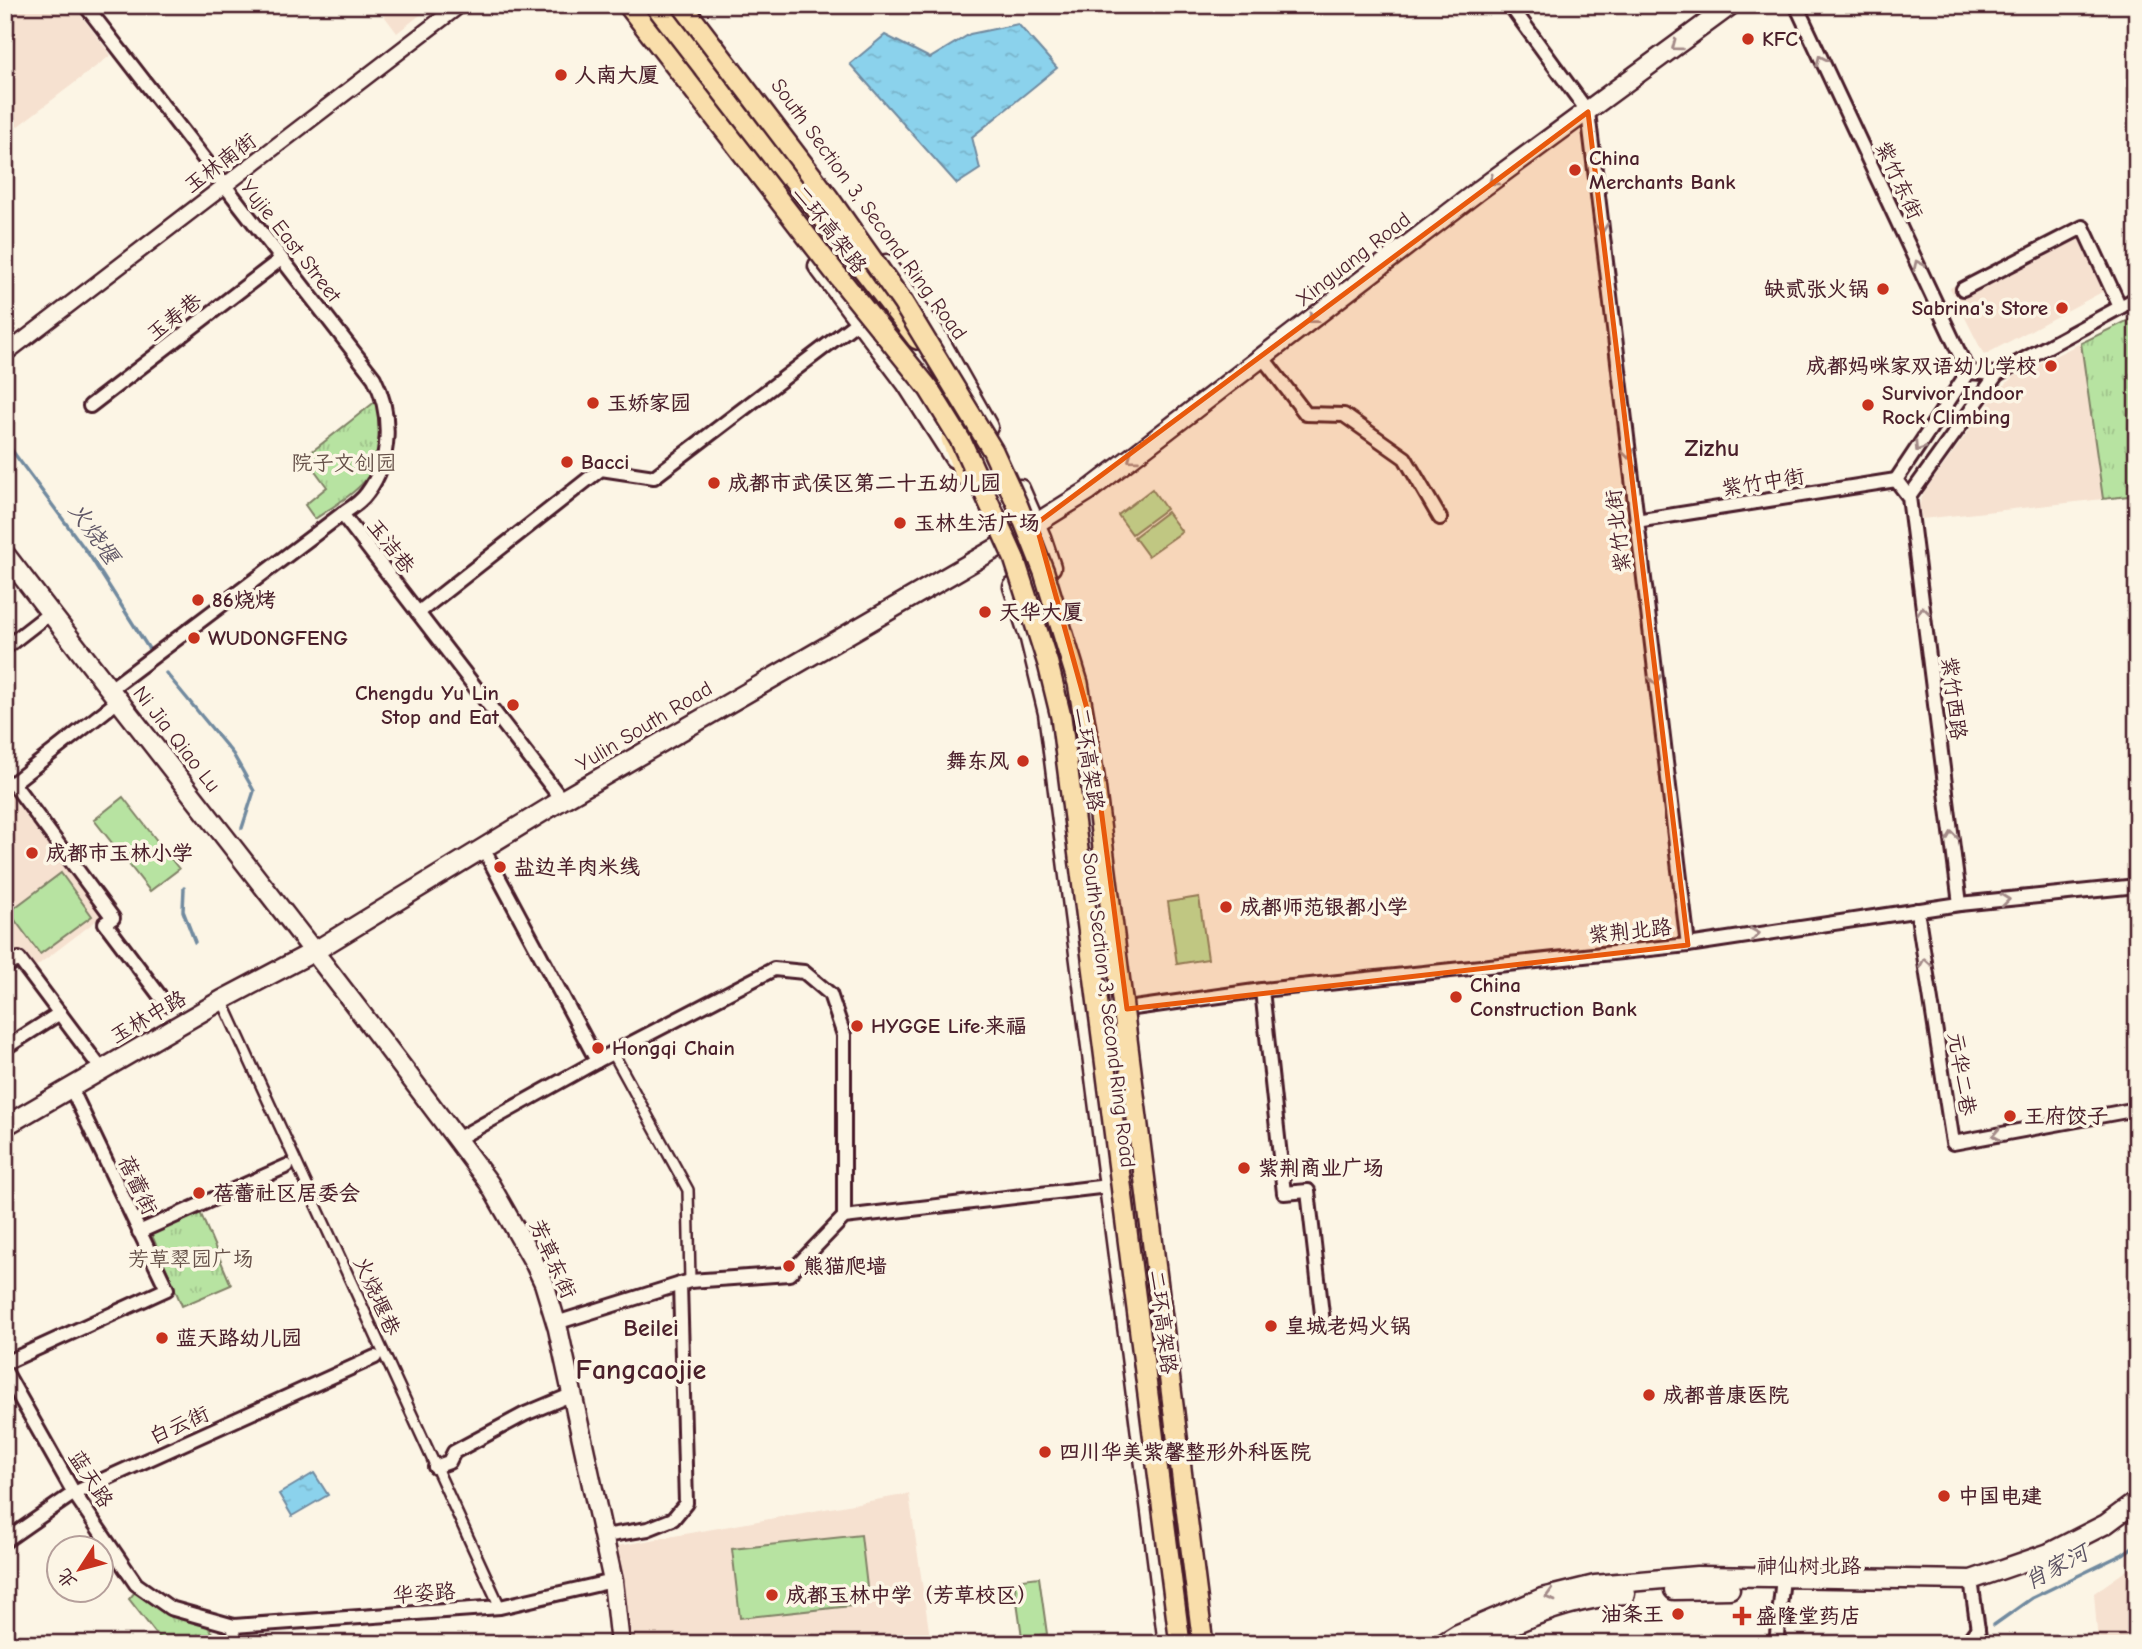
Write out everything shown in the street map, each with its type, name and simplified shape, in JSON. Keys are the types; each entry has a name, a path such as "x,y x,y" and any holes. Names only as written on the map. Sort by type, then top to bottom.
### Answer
{"highway":[{"name":"二环高架路","path":"629,5 833,271 929,389 961,442 1014,558 1048,664 1061,717 1180,1644"},
{"path":"629,5 840,272 925,393 951,439 965,476"},
{"path":"640,5 857,282 929,389"},
{"path":"658,5 956,390"},
{"path":"670,5 897,304 976,417 1025,499"},
{"name":"二环高架路","path":"682,5 828,197 903,303 993,451 1044,572 1078,683 1094,776 1202,1644"}],"main road":[{"name":"South Section 3, Second Ring Road","path":"618,5 906,383 981,501 1000,545 1030,639 1048,713 1168,1644"},
{"name":"South Section 3, Second Ring Road","path":"690,5 934,331 1025,499 1058,588 1089,716 1127,1009 1202,1644"},
{"name":"Xinguang Road","path":"1000,545 1088,491 1478,191 1731,5"},
{"path":"702,22 733,87"},
{"name":"Yulin South Road","path":"315,951 562,800 1000,545"},
{"name":"Ni Jia Qiao Lu","path":"5,554 113,696 315,951"},
{"name":"玉林中路","path":"5,1126 222,1000 315,951"},
{"name":"芳草东街","path":"315,951 489,1183 544,1283 573,1394 604,1536 613,1581 620,1644"},
{"path":"1972,1585 2049,1553 2106,1524 2137,1501"},
{"name":"神仙树北路","path":"1473,1644 1505,1636 1595,1597 1783,1583 1972,1585 2051,1563 2110,1535 2137,1515"},
{"path":"1442,1644 1458,1634 1542,1598 1595,1585 1698,1576 1783,1583"}],"street":[{"name":"Yujie East Street","path":"85,5 374,378 381,392 387,440 384,458 369,491 342,514"},
{"name":"玉林南街","path":"5,354 460,5"},
{"path":"1510,5 1588,112"},
{"name":"紫竹东街","path":"1796,5 1968,372"},
{"name":"紫竹北街","path":"1588,112 1688,945"},
{"path":"1963,289 2083,227 2120,307"},
{"name":"玉寿巷","path":"90,406 281,259"},
{"path":"1997,374 1968,372 1896,480 1909,497 1997,374 2137,298"},
{"path":"418,613 601,469 654,477 860,320"},
{"path":"1263,358 1306,414 1344,415 1405,458 1440,518"},
{"name":"紫竹中街","path":"1636,521 1896,480"},
{"name":"紫竹西路","path":"1909,497 1960,904"},
{"name":"玉洁巷","path":"9,782 342,514 562,800"},
{"path":"5,648 51,613"},
{"path":"9,782 113,918 105,923 166,1004"},
{"path":"483,849 597,1062"},
{"name":"紫荆北路","path":"1127,1009 1262,989 1688,945 1917,909 2137,886"},
{"name":"元华二巷","path":"1917,909 1953,1143 2137,1109"},
{"path":"5,967 19,959 103,1070"},
{"path":"457,1139 774,968 804,972 830,994 844,1035 844,1217"},
{"path":"1262,989 1284,1193 1308,1191 1323,1323"},
{"name":"火烧堰巷","path":"222,1000 500,1607"},
{"path":"5,1048 60,1013"},
{"path":"604,1536 648,1529 661,1524 673,1519 685,1503 685,1282 688,1190 613,1053"},
{"name":"蓓蕾街","path":"5,1363 167,1289 71,1088"},
{"path":"139,1232 287,1166"},
{"path":"556,1323 685,1282 789,1275 844,1217 1108,1186"},
{"name":"白云街","path":"5,1541 74,1493 375,1357"},
{"name":"蓝天路","path":"5,1371 74,1493 136,1584 170,1608 234,1626"},
{"path":"435,1467 449,1462 454,1452 524,1415 573,1394"},
{"name":"华姿路","path":"234,1626 500,1607 613,1581"},
{"path":"1776,1644 1783,1583"},
{"path":"1972,1585 1980,1644"},
{"path":"234,1626 235,1644"},
{"path":"1966,1644 1978,1628"},
{"path":"5,1639 9,1644"}],"highlighted area":[{"path":"1588,112 1688,945 1127,1009 1089,716 1036,524"}],"shaded area":[{"path":"73,5 111,55 5,136 5,7"},
{"path":"376,5 433,5 397,33"},
{"path":"2073,226 2104,291 1984,355 1950,288"},
{"path":"2081,343 2103,499 1922,519 1919,505 1924,492 1999,390 2014,376"},
{"name":"成都市玉林小学","path":"9,788 105,914 34,968 21,952 10,958 5,951 5,791"},
{"name":"成都玉林中学（芳草校区）","path":"909,1494 931,1644 629,1644 612,1547"},
{"path":"2137,1563 2137,1644 2098,1644 2094,1593"}],"green space":[{"path":"2137,316 2137,495 2103,499 2081,343"},
{"name":"院子文创园","path":"376,401 382,433 377,463 361,485 315,519 305,505 327,487 305,457"},
{"path":"1152,489 1166,509 1132,534 1118,515"},
{"path":"1167,512 1182,532 1148,556 1134,537"},
{"path":"123,797 179,869 150,891 94,820"},
{"path":"61,873 92,916 40,954 9,912"},
{"path":"1199,897 1208,959 1177,964 1168,902"},
{"name":"芳草翠园广场","path":"200,1212 231,1285 182,1306 151,1233"},
{"path":"861,1535 869,1604 740,1618 732,1549"},
{"path":"1039,1577 1047,1634 1022,1637 1014,1580"},
{"path":"135,1592 206,1625 223,1644 164,1644 129,1599"}],"water":[{"path":"1018,24 1057,68 972,137 980,169 957,184 850,64 885,35 930,58 970,34"},
{"path":"314,1473 328,1495 292,1516 279,1494"}],"waterway":[{"name":"火烧堰","path":"5,441 90,556 149,649"},
{"name":"火烧堰","path":"166,673 233,754 254,791 242,828"},
{"name":"火烧堰","path":"184,888 183,911 195,942"},
{"name":"肖家河","path":"1994,1625 2032,1598 2123,1554 2137,1544"}],"place":[{"name":"KFC","path":"1748,39"},
{"name":"人南大厦","path":"561,75"},
{"name":"China Merchants Bank","path":"1575,170"},
{"name":"缺贰张火锅","path":"1883,289"},
{"name":"Sabrina's Store","path":"2062,308"},
{"name":"成都妈咪家双语幼儿学校","path":"2051,366"},
{"name":"玉娇家园","path":"593,403"},
{"name":"Survivor Indoor Rock Climbing","path":"1868,405"},
{"name":"Bacci","path":"567,462"},
{"name":"成都市武侯区第二十五幼儿园","path":"714,483"},
{"name":"玉林生活广场","path":"900,523"},
{"name":"86烧烤","path":"198,600"},
{"name":"天华大厦","path":"985,612"},
{"name":"WUDONGFENG","path":"194,638"},
{"name":"Chengdu Yu Lin Stop and Eat","path":"513,705"},
{"name":"舞东风","path":"1023,761"},
{"name":"成都市玉林小学","path":"32,853"},
{"name":"盐边羊肉米线","path":"500,867"},
{"name":"成都师范银都小学","path":"1226,907"},
{"name":"China Construction Bank","path":"1456,997"},
{"name":"HYGGE Life·来福","path":"857,1026"},
{"name":"Hongqi Chain","path":"598,1048"},
{"name":"王府饺子","path":"2010,1116"},
{"name":"紫荆商业广场","path":"1244,1168"},
{"name":"蓓蕾社区居委会","path":"199,1193"},
{"name":"熊猫爬墙","path":"789,1266"},
{"name":"皇城老妈火锅","path":"1271,1326"},
{"name":"蓝天路幼儿园","path":"162,1338"},
{"name":"成都普康医院","path":"1649,1395"},
{"name":"四川华美紫馨整形外科医院","path":"1045,1452"},
{"name":"中国电建","path":"1944,1496"},
{"name":"成都玉林中学（芳草校区）","path":"772,1595"},
{"name":"油条王","path":"1678,1614"},
{"name":"盛隆堂药店","path":"1742,1616"}],"district":[{"name":"Zizhu","path":"1712,448"},
{"name":"Beilei","path":"651,1328"},
{"name":"Fangcaojie","path":"641,1370"}]}
